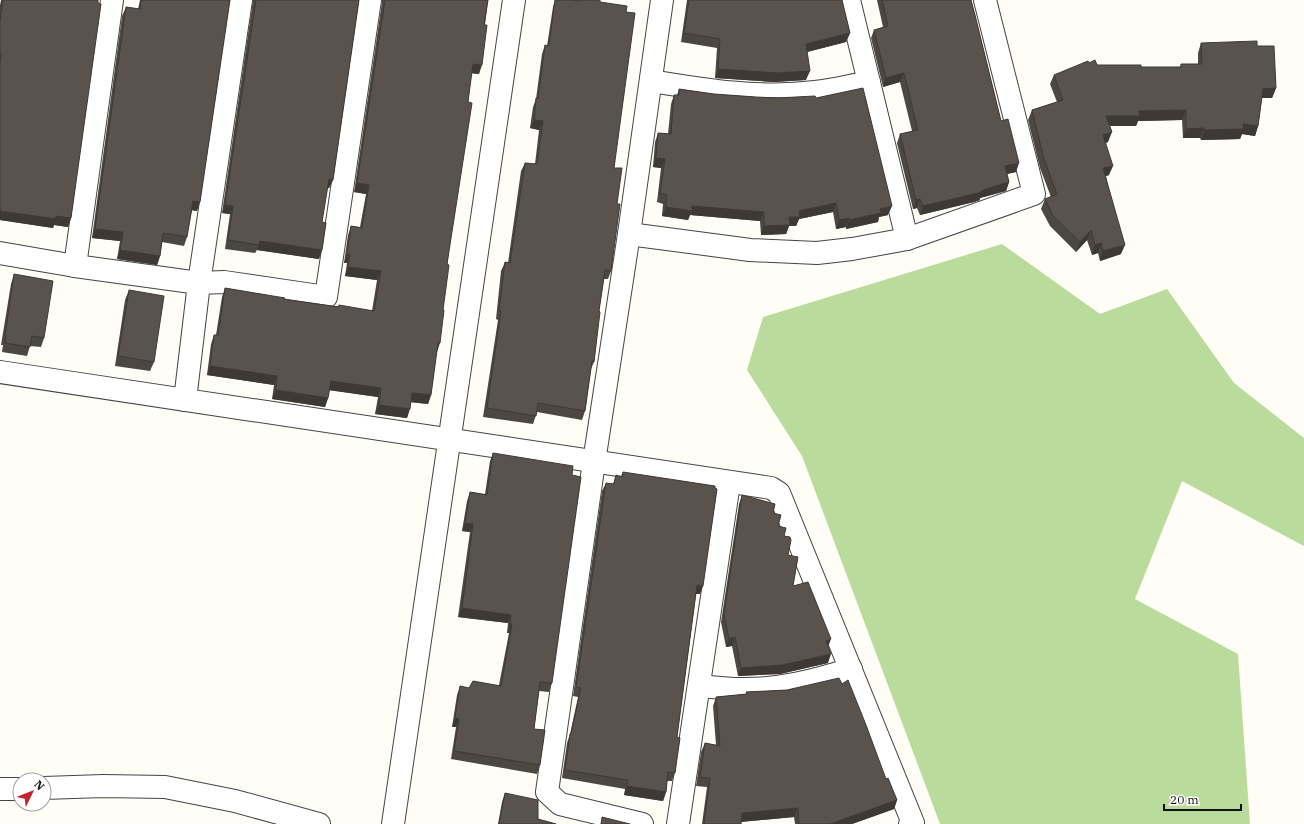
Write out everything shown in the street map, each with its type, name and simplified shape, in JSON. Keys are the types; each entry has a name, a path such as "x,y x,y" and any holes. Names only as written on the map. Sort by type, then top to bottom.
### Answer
{"street":[{"path":"74,266 112,0"},
{"path":"185,400 199,282 241,0"},
{"path":"0,253 74,266 199,282 224,282 326,297 370,0"},
{"path":"392,824 514,0"},
{"path":"849,0 907,239"},
{"path":"629,234 750,250 817,253 852,250 907,239 1034,194 985,0"},
{"path":"642,824 560,804 547,792 594,462 629,234 650,81 658,1"},
{"path":"650,81 692,88 774,94 815,92 869,82"},
{"path":"0,372 450,439 729,483 771,488 779,494 913,823 910,824"},
{"path":"678,824 729,483"},
{"path":"699,686 739,689 777,687 817,680 850,669"},
{"path":"52,788 104,786 165,787 235,802 319,824"},
{"path":"0,789 12,789"}],"green space":[{"path":"1002,244 1100,314 1167,289 1234,383 1304,438 1304,546 1182,481 1135,599 1238,654 1250,824 940,824 802,456 747,370 763,317"}],"building":[{"path":"3,0 98,0 98,3 101,4 71,218 56,216 56,219 0,211 0,20"},
{"path":"141,0 230,0 200,202 193,201 187,237 163,233 160,256 120,250 123,232 95,229 126,7 140,9"},
{"path":"256,0 359,0 333,180 329,179 322,222 326,223 322,250 260,241 259,245 228,240 233,206 225,205"},
{"path":"385,0 488,0 484,25 487,25 482,65 473,64 468,102 472,103 447,264 449,265 440,343 438,343 431,395 412,393 410,409 379,405 381,388 331,381 328,398 276,390 277,376 210,366 214,335 218,335 225,288 285,298 284,299 338,307 339,305 374,311 381,271 348,267 350,254 347,254 351,226 362,228 369,185 357,183"},
{"path":"555,0 600,0 600,2 627,6 626,12 635,13 614,168 622,168 617,204 620,204 611,271 605,270 594,362 592,361 585,411 538,403 536,416 487,408 501,311 499,310 505,262 510,263 525,163 537,164 543,121 534,120 536,98 538,99 545,45 549,46"},
{"path":"689,0 842,0 850,33 806,44 810,71 777,73 718,69 720,39 684,33"},
{"path":"882,0 971,0 1001,121 1008,119 1019,163 1005,166 1009,182 978,193 923,206 920,199 916,200 900,134 918,130 904,73 886,78 874,30 888,26"},
{"path":"1257,41 1257,46 1274,46 1276,88 1263,89 1258,126 1243,124 1244,129 1186,129 1186,110 1139,111 1140,116 1106,116 1112,132 1103,135 1113,166 1103,168 1125,245 1103,251 1101,243 1095,245 1091,230 1080,242 1053,216 1045,199 1057,194 1044,159 1032,110 1063,100 1054,75 1088,61 1089,63 1095,60 1097,65 1141,65 1141,67 1181,67 1181,64 1202,64 1201,43"},
{"path":"863,88 892,206 880,209 881,213 849,220 849,218 839,220 836,203 799,211 800,217 789,217 790,225 764,226 764,212 692,206 692,211 666,207 667,195 660,193 665,159 656,158 658,133 671,134 674,95 679,95 679,89 714,94 756,97 777,98 815,96 816,98"},
{"path":"14,274 53,281 44,338 32,336 30,347 5,343"},
{"path":"129,290 164,296 154,362 118,356"},
{"path":"493,453 573,466 572,475 581,477 552,683 540,682 534,729 545,730 540,765 454,751 459,719 455,718 460,686 469,688 473,681 501,686 512,624 510,624 511,615 462,608 473,524 465,523 470,492 487,495"},
{"path":"623,472 715,486 717,489 703,586 697,585 677,737 680,738 675,773 668,772 666,792 627,786 628,780 565,770 570,734 581,688 576,687 606,483 614,484 616,475 622,477"},
{"path":"742,495 775,504 773,513 781,515 778,526 786,528 784,536 790,537 791,540 788,555 798,557 793,586 808,582 831,639 826,641 831,654 783,665 741,668 735,637 729,639 724,614"},
{"path":"839,678 842,684 848,680 886,779 888,778 897,800 830,824 799,824 798,808 742,813 741,824 704,824 710,778 700,777 705,743 720,746 716,697 747,694 746,692 787,690"},
{"path":"505,793 538,800 538,819 556,824 499,824"},
{"path":"602,817 630,824 601,824"}]}
